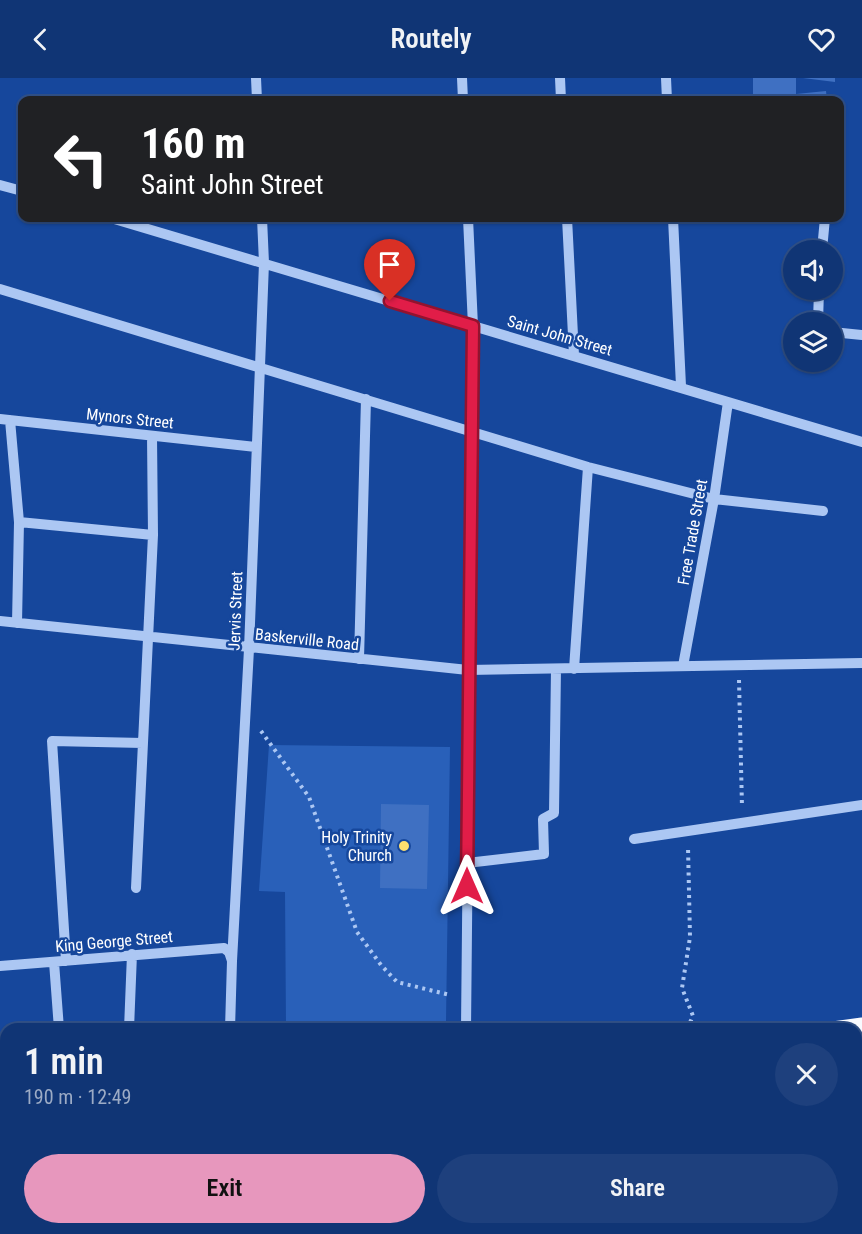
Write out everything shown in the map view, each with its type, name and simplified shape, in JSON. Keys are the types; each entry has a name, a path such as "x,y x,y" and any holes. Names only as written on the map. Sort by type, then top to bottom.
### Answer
{"street":[{"path":"256,78 257,96"},
{"path":"462,78 463,96"},
{"path":"560,78 561,96"},
{"path":"666,78 667,96"},
{"path":"0,185 18,190"},
{"name":"Saint John Street","path":"125,222 681,386 862,442"},
{"name":"Jervis Street","path":"230,1023 231,956 249,649 264,263 262,222"},
{"path":"466,1023 473,326 468,222"},
{"path":"567,222 574,355"},
{"path":"673,222 681,386"},
{"path":"823,240 825,222"},
{"path":"0,289 472,430 588,467 714,499 823,511"},
{"path":"843,333 862,335"},
{"path":"358,659 366,399"},
{"name":"Free Trade Street","path":"682,666 714,499 728,402"},
{"path":"5,419 19,522 17,623"},
{"name":"Mynors Street","path":"5,419 256,447"},
{"path":"136,888 153,535 152,436"},
{"path":"574,669 588,467"},
{"path":"19,522 153,535"},
{"name":"Baskerville Road","path":"0,621 249,649 468,670 862,663"},
{"path":"467,863 544,854 543,819 554,813 551,669"},
{"path":"59,1023 60,961 52,741 143,742"},
{"path":"634,839 862,805"},
{"name":"King George Street","path":"0,966 217,946 231,956"},
{"path":"129,1023 132,954"}],"path":[{"path":"739,665 742,823"},
{"path":"244,713 272,743 309,797 357,932 381,965 398,982 428,992 467,998"},
{"path":"688,831 690,937 682,988 693,1016 690,1023"}],"shaded area":[{"path":"269,745 450,747 446,1022 286,1023 285,892 259,891"}],"building":[{"path":"753,78 796,78 796,94 826,91 827,96 753,96"},
{"path":"803,78 835,78 835,82"},
{"name":"Holy Trinity Church","path":"381,804 429,805 427,889 380,888"}],"place":[{"name":"Holy Trinity Church","path":"404,846"}],"route":[{"path":"390,301 473,326 467,886"}]}
